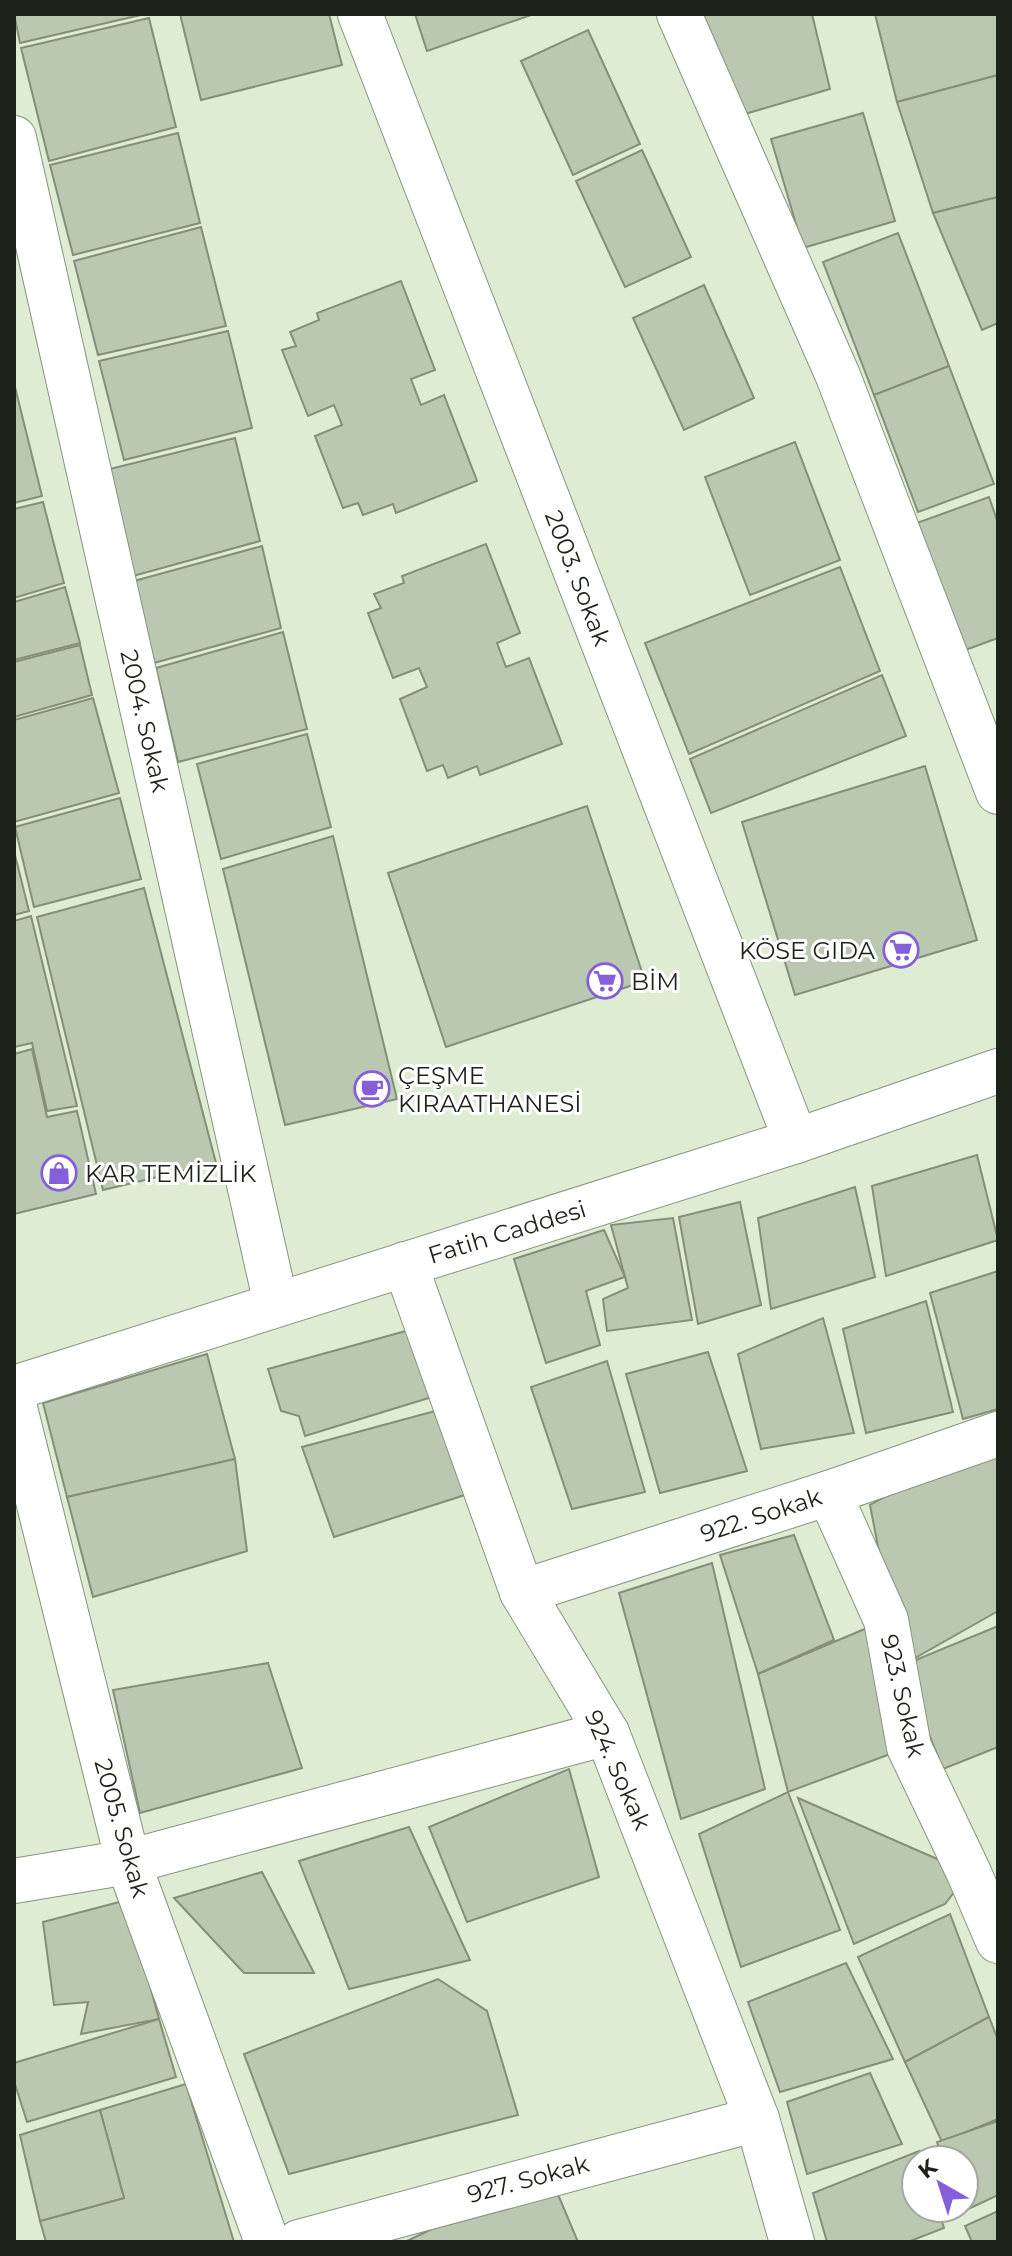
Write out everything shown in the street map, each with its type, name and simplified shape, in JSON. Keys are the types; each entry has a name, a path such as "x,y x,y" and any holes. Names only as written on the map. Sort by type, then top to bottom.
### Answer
{"street":[{"name":"2003. Sokak","path":"360,14 796,1141"},
{"path":"679,14 838,376 998,792"},
{"name":"2004. Sokak","path":"14,138 276,1304"},
{"name":"Fatih Caddesi","path":"14,1388 796,1141 998,1071"},
{"name":"924. Sokak","path":"405,1264 522,1592 607,1733 757,2119 792,2242"},
{"name":"2005. Sokak","path":"14,1404 128,1862 267,2242"},
{"name":"922. Sokak","path":"522,1592 829,1493 998,1434"},
{"name":"923. Sokak","path":"829,1493 886,1620 909,1747 998,1941"},
{"path":"14,1881 128,1862 607,1733"},
{"name":"927. Sokak","path":"299,2242 757,2119"}],"building":[{"path":"14,14 145,14 20,43"},
{"path":"180,14 329,14 342,65 201,100"},
{"path":"415,14 534,14 427,51"},
{"path":"695,14 812,14 830,89 728,119"},
{"path":"875,14 998,14 998,75 897,102"},
{"path":"149,18 176,127 49,161 21,48"},
{"path":"588,30 640,144 573,175 521,61"},
{"path":"998,75 998,197 933,213 897,102"},
{"path":"863,113 895,221 803,248 771,139"},
{"path":"178,133 200,223 73,255 50,165"},
{"path":"642,150 691,257 625,287 576,181"},
{"path":"998,197 998,323 982,330 933,213"},
{"path":"201,227 226,326 98,355 74,261"},
{"path":"898,233 949,366 874,395 823,262"},
{"path":"401,281 435,370 411,379 421,405 444,395 477,481 396,513 393,504 363,515 358,503 343,508 315,436 342,425 334,405 308,416 282,350 296,346 290,332 319,320 317,313"},
{"path":"704,285 754,398 684,430 633,318"},
{"path":"228,331 252,428 124,460 99,361"},
{"path":"949,366 994,484 918,512 874,395"},
{"path":"14,383 42,496 14,503"},
{"path":"235,438 260,541 133,576 106,470"},
{"path":"795,442 840,560 750,595 705,477"},
{"path":"989,497 998,523 998,638 960,652 914,524"},
{"path":"43,502 64,583 14,598 14,509"},
{"path":"486,544 520,633 497,643 506,667 529,658 562,744 480,775 477,766 448,778 443,765 427,771 400,699 427,687 419,668 393,678 368,613 381,608 374,594 404,583 402,576"},
{"path":"262,546 281,628 154,663 134,581"},
{"path":"840,567 880,671 689,754 645,643"},
{"path":"65,587 80,643 14,660 14,602"},
{"path":"283,632 307,729 178,762 156,668"},
{"path":"80,645 92,695 14,717 14,662"},
{"path":"882,675 906,736 711,813 690,759"},
{"path":"93,698 119,793 14,822 14,720"},
{"path":"307,734 331,827 221,859 197,764"},
{"path":"925,766 977,940 795,995 742,822"},
{"path":"120,798 141,879 34,907 15,827"},
{"path":"587,806 645,981 446,1047 388,873"},
{"path":"333,836 397,1099 285,1125 223,869"},
{"path":"14,851 29,911 14,915"},
{"path":"144,888 216,1163 103,1190 37,917"},
{"path":"31,916 77,1106 47,1111 32,1043 14,1047 14,921"},
{"path":"32,1049 47,1117 77,1111 96,1194 14,1214 14,1054"},
{"path":"977,1155 998,1240 886,1276 872,1186"},
{"path":"855,1187 875,1277 771,1309 758,1218"},
{"path":"740,1202 761,1305 698,1324 679,1217"},
{"path":"673,1218 692,1320 607,1331 603,1299 628,1288 611,1225"},
{"path":"604,1230 625,1277 586,1291 600,1345 546,1363 514,1259"},
{"path":"998,1271 998,1409 963,1419 930,1293"},
{"path":"926,1301 953,1412 866,1433 843,1329"},
{"path":"823,1318 854,1433 761,1449 738,1354"},
{"path":"413,1329 435,1396 305,1436 299,1416 281,1411 268,1369"},
{"path":"708,1352 747,1471 660,1493 626,1374"},
{"path":"207,1354 235,1459 67,1497 43,1403"},
{"path":"607,1361 645,1492 572,1509 531,1387"},
{"path":"439,1410 468,1494 334,1537 302,1447"},
{"path":"998,1434 998,1611 901,1666 870,1505"},
{"path":"235,1459 247,1551 93,1597 67,1497"},
{"path":"794,1535 834,1640 758,1674 720,1555"},
{"path":"712,1563 765,1789 681,1819 619,1593"},
{"path":"886,1620 909,1747 788,1792 758,1674"},
{"path":"998,1626 998,1747 943,1769 901,1666"},
{"path":"268,1663 302,1768 140,1813 113,1690"},
{"path":"569,1769 599,1877 467,1922 429,1827"},
{"path":"788,1792 840,1930 741,1967 699,1834"},
{"path":"798,1798 969,1873 945,1904 854,1944"},
{"path":"409,1827 470,1960 349,1989 299,1861"},
{"path":"262,1872 314,1973 244,1973 174,1898"},
{"path":"127,1900 159,2019 81,2034 88,2002 54,2005 43,1922"},
{"path":"950,1914 989,2017 905,2062 858,1957"},
{"path":"846,1963 893,2059 780,2092 748,2002"},
{"path":"438,1979 487,2011 518,2115 289,2174 244,2054"},
{"path":"989,2017 998,2040 998,2119 942,2142 905,2062"},
{"path":"159,2019 176,2077 27,2122 14,2081 14,2063"},
{"path":"870,2073 902,2144 807,2174 787,2102"},
{"path":"186,2084 234,2242 46,2242 40,2221 124,2198 100,2110"},
{"path":"100,2110 124,2198 40,2221 20,2135"},
{"path":"998,2121 998,2195 980,2204 980,2144 937,2142"},
{"path":"900,2159 900,2224 943,2224 944,2228 908,2242 827,2242 813,2193"},
{"path":"549,2173 578,2242 407,2242 407,2241"},
{"path":"998,2211 998,2242 972,2242 965,2226 980,2224 980,2219"}],"place":[{"name":"KÖSE GIDA","path":"901,950"},
{"name":"BİM","path":"605,981"},
{"name":"ÇEŞME KIRAATHANESİ","path":"372,1089"},
{"name":"KAR TEMİZLİK","path":"59,1173"}]}
